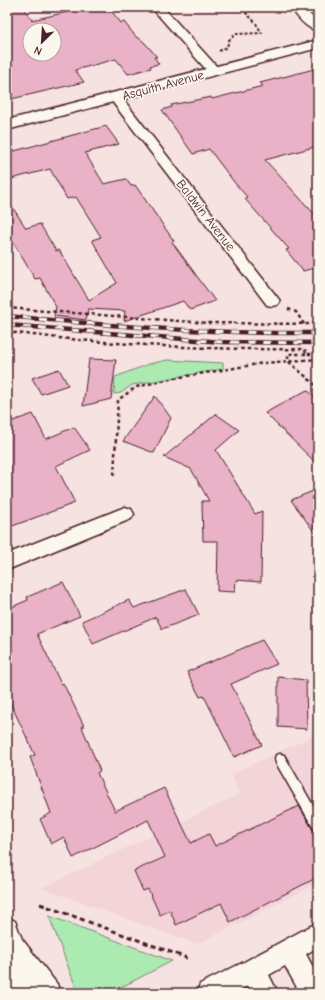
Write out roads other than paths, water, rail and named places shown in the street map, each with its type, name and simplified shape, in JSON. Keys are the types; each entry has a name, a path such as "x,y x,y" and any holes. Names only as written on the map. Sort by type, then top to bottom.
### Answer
{"street":[{"path":"157,7 214,71"},
{"path":"299,7 298,9 304,17 318,28"},
{"name":"Asquith Avenue","path":"7,125 318,44"},
{"name":"Baldwin Avenue","path":"115,97 272,301"},
{"path":"7,562 125,514"},
{"path":"209,993 253,971 318,934"},
{"path":"10,938 19,993"},
{"path":"10,938 48,993"},
{"path":"290,950 318,938"},
{"path":"290,950 313,993"},
{"path":"253,971 266,993"}],"lane":[{"path":"280,759 318,825"}],"railway":[{"path":"7,316 162,329 318,333"},
{"path":"7,325 222,342 318,343"}]}
